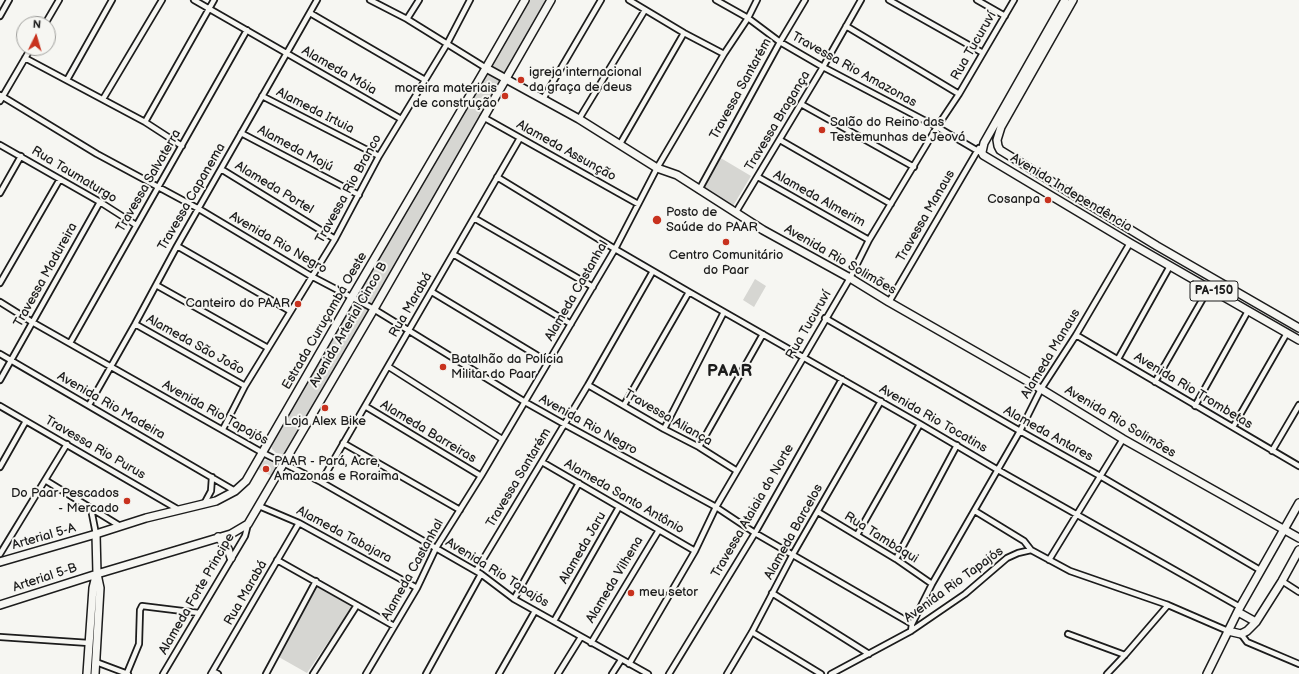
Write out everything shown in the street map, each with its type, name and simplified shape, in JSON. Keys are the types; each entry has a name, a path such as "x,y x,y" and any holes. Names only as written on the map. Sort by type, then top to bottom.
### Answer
{"main road":[{"name":"Estrada Curuçambá Oeste","path":"96,534 216,501 235,491 246,481 525,0"},
{"name":"Avenida Arterial Cinco B","path":"248,524 374,309 551,0"},
{"path":"980,152 982,152 984,144 1065,0"},
{"name":"Avenida Independência","path":"1073,0 1002,127 997,140 998,146 1005,154 1157,246 1299,328"},
{"name":"Avenida Rio Solimões","path":"486,68 579,119 657,168 677,175 769,233 850,278 1041,389 1123,440 1299,538"},
{"name":"Avenida Independência","path":"980,152 1130,243 1299,340"},
{"path":"1130,243 1138,241 1150,246 1157,246"},
{"path":"1207,674 1239,609 1299,502"},
{"path":"97,574 231,534 248,524"},
{"path":"91,673 96,662 100,588 97,574 96,534"},
{"name":"Arterial 5-A","path":"0,562 96,534"},
{"path":"218,537 228,549 231,558"},
{"path":"1228,631 1241,634 1247,631 1256,622 1282,581 1299,550"},
{"path":"91,673 89,643 93,588 97,574"},
{"name":"Arterial 5-B","path":"0,605 97,574"},
{"path":"1239,609 1256,622"}],"street":[{"path":"0,16 9,0"},
{"path":"50,16 59,0"},
{"path":"67,80 112,0"},
{"path":"103,100 162,0"},
{"name":"Alameda Móia","path":"194,0 401,119"},
{"path":"144,122 214,0"},
{"name":"Travessa Capanema","path":"88,405 135,324 176,246 199,209 317,0"},
{"name":"Avenida Rio Solimões","path":"370,0 407,19 486,68"},
{"path":"407,19 419,0"},
{"name":"Travessa Rio Branco","path":"223,429 245,386 335,239 379,156 447,44 470,0"},
{"path":"543,99 601,0"},
{"path":"629,0 684,33 724,54"},
{"name":"Travessa Rio Amazonas","path":"716,0 748,18 780,42 823,67 937,127 980,152"},
{"name":"Alameda Castanhal","path":"366,674 417,588 436,548 481,476 593,287 615,249 657,168 724,54 748,18 757,0"},
{"name":"Travessa Santarém","path":"699,190 780,42 805,0"},
{"name":"Travessa Bragança","path":"736,212 780,140 861,0"},
{"path":"889,0 983,53"},
{"path":"977,0 1005,16"},
{"name":"Rua Tucuruví","path":"629,664 695,551 716,507 825,318 850,278 869,240 937,127 959,94 1014,0"},
{"path":"579,119 645,10"},
{"path":"310,13 425,80"},
{"path":"846,26 959,94"},
{"name":"Travessa Salvaterra","path":"70,343 247,30"},
{"path":"620,144 684,33"},
{"path":"1,98 25,58 144,122 182,146"},
{"name":"Alameda Irtuia","path":"262,96 379,156"},
{"name":"Avenida Rio Negro","path":"1,98 97,154 199,209 311,276 374,309 525,402 716,507 755,533 912,624"},
{"path":"801,104 914,167"},
{"name":"Alameda Assunção","path":"483,117 638,204"},
{"name":"Alameda Mojú","path":"241,133 359,195"},
{"name":"Rua Marabá","path":"321,482 389,367 520,138"},
{"path":"780,140 892,204"},
{"name":"Rua Taumaturgo","path":"0,144 100,202 136,225"},
{"name":"Travessa Manaus","path":"889,302 980,152"},
{"path":"0,193 21,156"},
{"name":"Alameda Portel","path":"221,169 335,239"},
{"name":"Avenida Rio Tocatins","path":"497,177 615,249 881,401 998,470 1078,514 1239,609"},
{"name":"Alameda Almerim","path":"758,177 869,240"},
{"path":"0,283 60,179"},
{"name":"Travessa Madureira","path":"0,380 100,202"},
{"path":"474,218 593,287"},
{"name":"Alameda Manaus","path":"912,624 932,584 1020,431 1041,389 1076,335 1130,243"},
{"path":"176,246 290,311"},
{"path":"453,254 571,324"},
{"path":"1118,359 1170,266"},
{"name":"Travessa Santarém","path":"476,571 588,385 653,271"},
{"path":"156,285 268,348"},
{"path":"1155,382 1209,288"},
{"path":"432,292 548,362"},
{"path":"624,405 689,292"},
{"name":"Avenida Rio Tapajós","path":"0,302 32,322 263,452 321,482 436,548 481,574 514,599 648,674"},
{"path":"1195,406 1248,311"},
{"path":"664,429 724,312"},
{"name":"Alameda Antares","path":"825,318 1260,570"},
{"name":"Alameda São João","path":"135,324 245,386"},
{"path":"1233,427 1287,333"},
{"path":"699,447 763,334"},
{"name":"Avenida Rio Trombetas","path":"1076,335 1299,466"},
{"name":"Avenida Rio Madeira","path":"0,354 235,491"},
{"path":"389,367 502,439"},
{"name":"Travessa Ataiaia do Norte","path":"669,674 755,533 842,379"},
{"name":"Travessa Aliança","path":"588,385 664,429 699,447 737,471"},
{"name":"Alameda Barcelos","path":"728,674 793,554 881,401"},
{"path":"1272,450 1299,405"},
{"name":"Travessa Rio Purus","path":"0,406 180,510"},
{"name":"Alameda Barreiras","path":"365,406 481,476"},
{"path":"0,467 26,421"},
{"path":"857,535 920,424"},
{"path":"1049,560 1123,440"},
{"path":"343,443 460,510"},
{"path":"0,554 67,444"},
{"path":"896,559 957,446"},
{"name":"Alameda Santo Antônio","path":"542,462 695,551"},
{"path":"204,504 211,491 212,477"},
{"path":"45,480 121,526"},
{"path":"514,599 580,484"},
{"name":"Alameda Tabajara","path":"258,506 299,523 417,588"},
{"name":"Alameda Jaru","path":"554,621 620,507"},
{"path":"91,509 96,534"},
{"path":"975,511 1024,541 1032,550 1078,574 1168,605 1228,631"},
{"name":"Rua Tambaqui","path":"818,512 896,559 932,584"},
{"name":"Rua Marabá","path":"212,672 299,523"},
{"name":"Alameda Forte Principe","path":"163,674 244,536 248,524"},
{"name":"Alameda Vilhena","path":"591,643 659,530"},
{"name":"Avenida Rio Tapajós","path":"831,674 912,631 965,594 1007,558 1018,553 1032,550"},
{"path":"277,560 394,626"},
{"path":"426,674 481,574"},
{"path":"266,674 316,581"},
{"path":"1282,581 1299,592"},
{"path":"772,593 870,654"},
{"path":"313,674 357,605"},
{"path":"1107,674 1126,655 1168,605"},
{"path":"96,662 128,673 139,644 140,610 142,606 199,613"},
{"path":"499,674 535,611"},
{"path":"912,624 912,631"},
{"path":"752,632 821,674"},
{"path":"1068,634 1126,655"},
{"path":"1241,634 1247,642 1299,664"},
{"path":"0,636 89,643"},
{"path":"558,674 581,637"},
{"path":"612,674 621,660"},
{"path":"212,672 218,674"}],"shaded area":[{"path":"526,0 550,0 288,453 276,453 272,449 270,441"},
{"path":"719,157 751,176 733,206 701,188"},
{"path":"755,279 766,286 754,307 743,300"},
{"path":"267,460 275,464 275,469 271,476 258,469 263,461"},
{"path":"316,586 352,607 307,673 277,656"}],"place":[{"name":"igreja internacional da graça de deus","path":"521,80"},
{"name":"moreira materiais de construção","path":"505,96"},
{"name":"Salão do Reino das Testemunhas de Jeová","path":"822,130"},
{"name":"Cosanpa","path":"1048,200"},
{"name":"Posto de Saúde do PAAR","path":"657,220"},
{"name":"Centro Comunitário do Paar","path":"726,242"},
{"name":"Canteiro do PAAR","path":"298,304"},
{"name":"Batalhão da Polícia Militar do Paar","path":"443,367"},
{"name":"Loja Alex Bike","path":"325,408"},
{"name":"PAAR - Pará, Acre, Amazonas e Roraima","path":"266,469"},
{"name":"Do Paar Pescados - Mercado","path":"127,501"},
{"name":"meu setor","path":"631,593"}],"district":[{"name":"PAAR","path":"730,372"}]}
